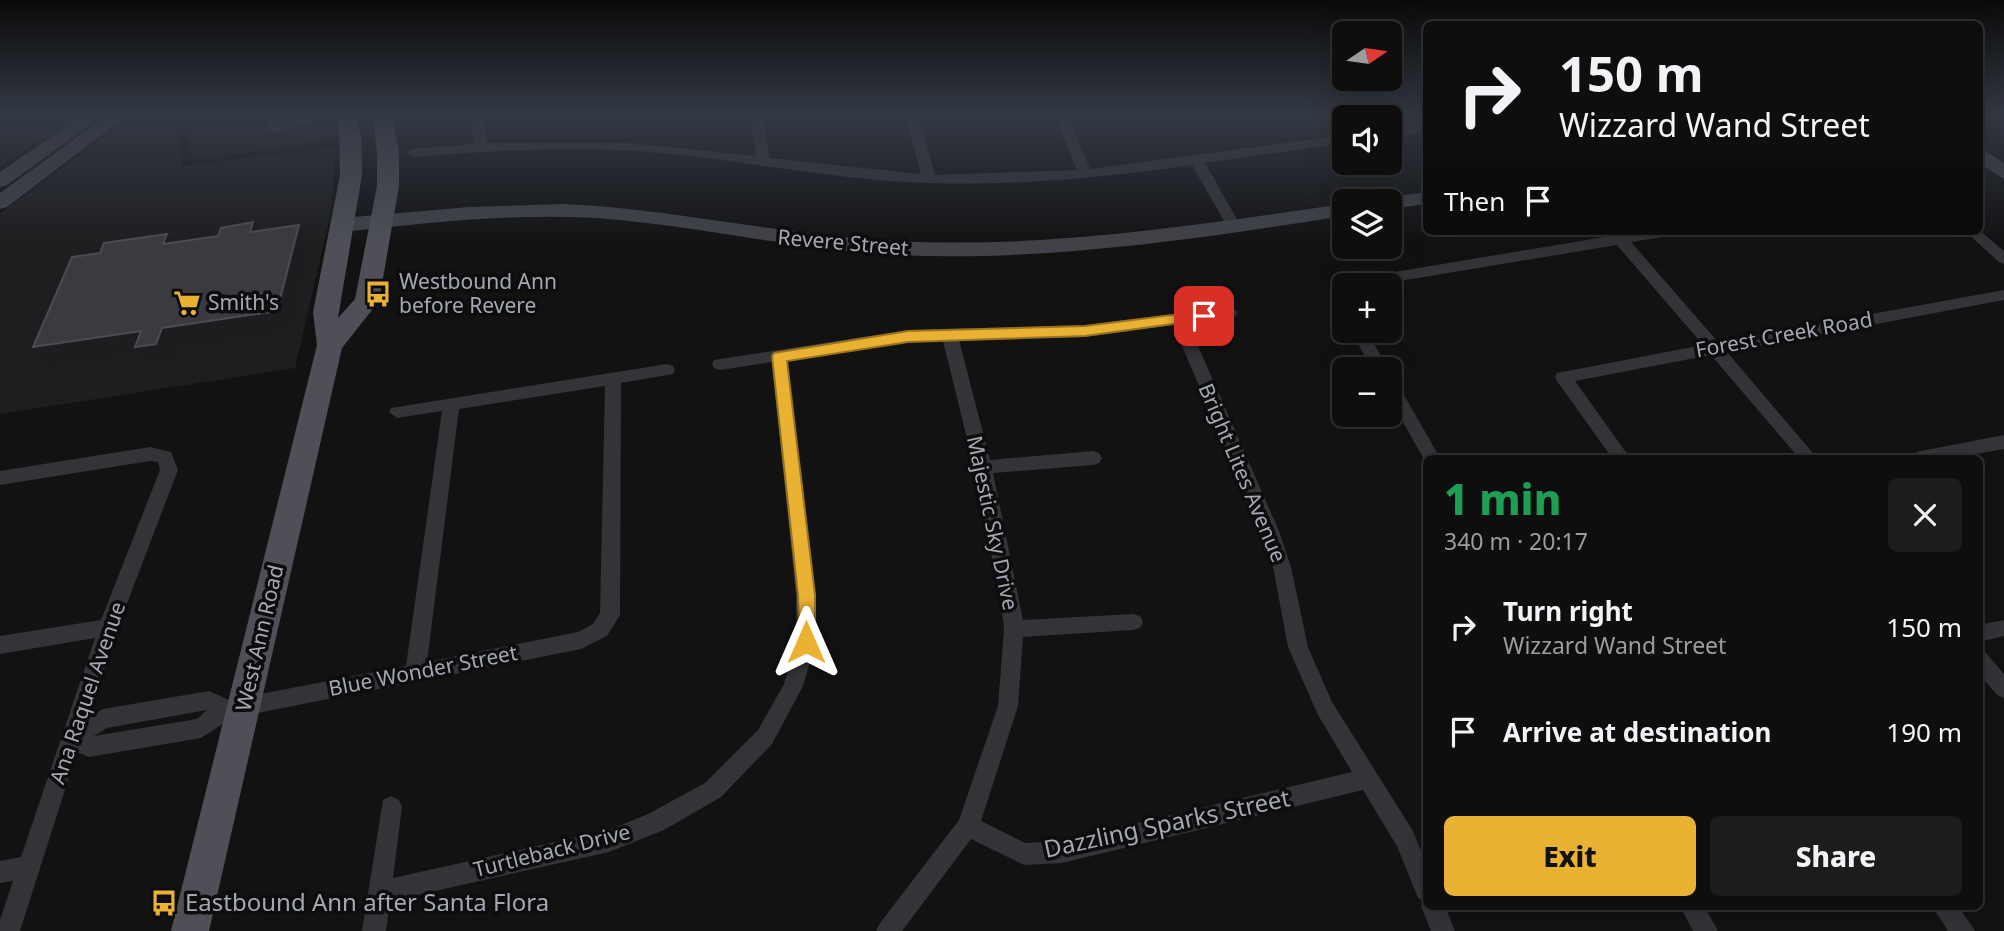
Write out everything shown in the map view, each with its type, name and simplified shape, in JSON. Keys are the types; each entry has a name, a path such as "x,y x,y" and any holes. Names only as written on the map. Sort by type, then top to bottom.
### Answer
{"main road":[{"name":"West Ann Road","path":"190,931 235,708 330,345 325,312 352,157"},
{"name":"West Ann Road","path":"330,345 366,302 382,221 389,168 388,157"}],"street":[{"path":"0,181 32,157"},
{"path":"49,167 51,157"},
{"path":"0,203 62,157"},
{"path":"728,157 844,175 929,179 1005,179 1086,174 1215,157"},
{"path":"923,157 929,179"},
{"path":"1079,157 1086,174"},
{"path":"1985,157 2004,173"},
{"path":"1197,160 1234,226"},
{"path":"0,193 26,173 28,169 24,163"},
{"path":"1402,201 1423,198"},
{"name":"Revere Street","path":"342,225 482,212 570,211 643,218 796,240 942,250 1094,244 1332,212"},
{"path":"1402,277 1616,235 1806,455"},
{"path":"1977,235 2004,258"},
{"name":"Forest Creek Road","path":"1619,455 1563,377 2004,295"},
{"path":"720,364 908,337 1085,331 1230,312"},
{"name":"Bright Lites Avenue","path":"1179,320 1270,531 1282,567 1298,648 1325,708 1405,839 1423,883"},
{"name":"Majestic Sky Drive","path":"888,931 968,826 1008,706 1014,629 1003,555 950,336"},
{"name":"Turtleback Drive","path":"379,892 609,841 656,822 713,790 765,737 793,686 806,642 806,595 779,356"},
{"path":"397,412 667,370"},
{"name":"Blue Wonder Street","path":"235,708 582,640 600,630 610,615 613,378"},
{"path":"415,673 451,404"},
{"path":"1402,406 1430,455"},
{"path":"1937,455 2004,442"},
{"name":"Ana Raquel Avenue","path":"0,478 150,454 165,457 169,470 108,628 8,931"},
{"path":"983,467 1093,458"},
{"path":"1014,629 1133,622"},
{"path":"0,645 108,628"},
{"path":"1983,633 2004,628"},
{"path":"1983,664 2004,689"},
{"path":"72,739 89,747 201,728 235,708"},
{"name":"Dazzling Sparks Street","path":"968,826 1024,854 1062,852 1370,778"},
{"path":"373,931 391,807"},
{"path":"0,872 30,867"},
{"path":"1435,910 1443,931"},
{"path":"1693,910 1706,931"},
{"path":"1946,910 1964,931"}],"shaded area":[{"path":"0,157 15,157 0,167"},
{"path":"77,157 181,157 182,166 251,157 335,157 331,212 295,368 0,414 0,213"}],"building":[{"name":"Smith's","path":"253,222 250,232 299,225 277,311 162,328 156,344 135,347 141,331 33,347 72,257 100,253 104,243 167,234 163,244 218,236 221,228"}],"place":[{"name":"Westbound Ann before Revere","path":"378,294"},
{"name":"Smith's","path":"187,303"},
{"name":"Eastbound Ann after Santa Flora","path":"164,903"}],"route":[{"path":"806,642 806,595 796,488 779,356 908,337 1085,331 1204,316"}]}
